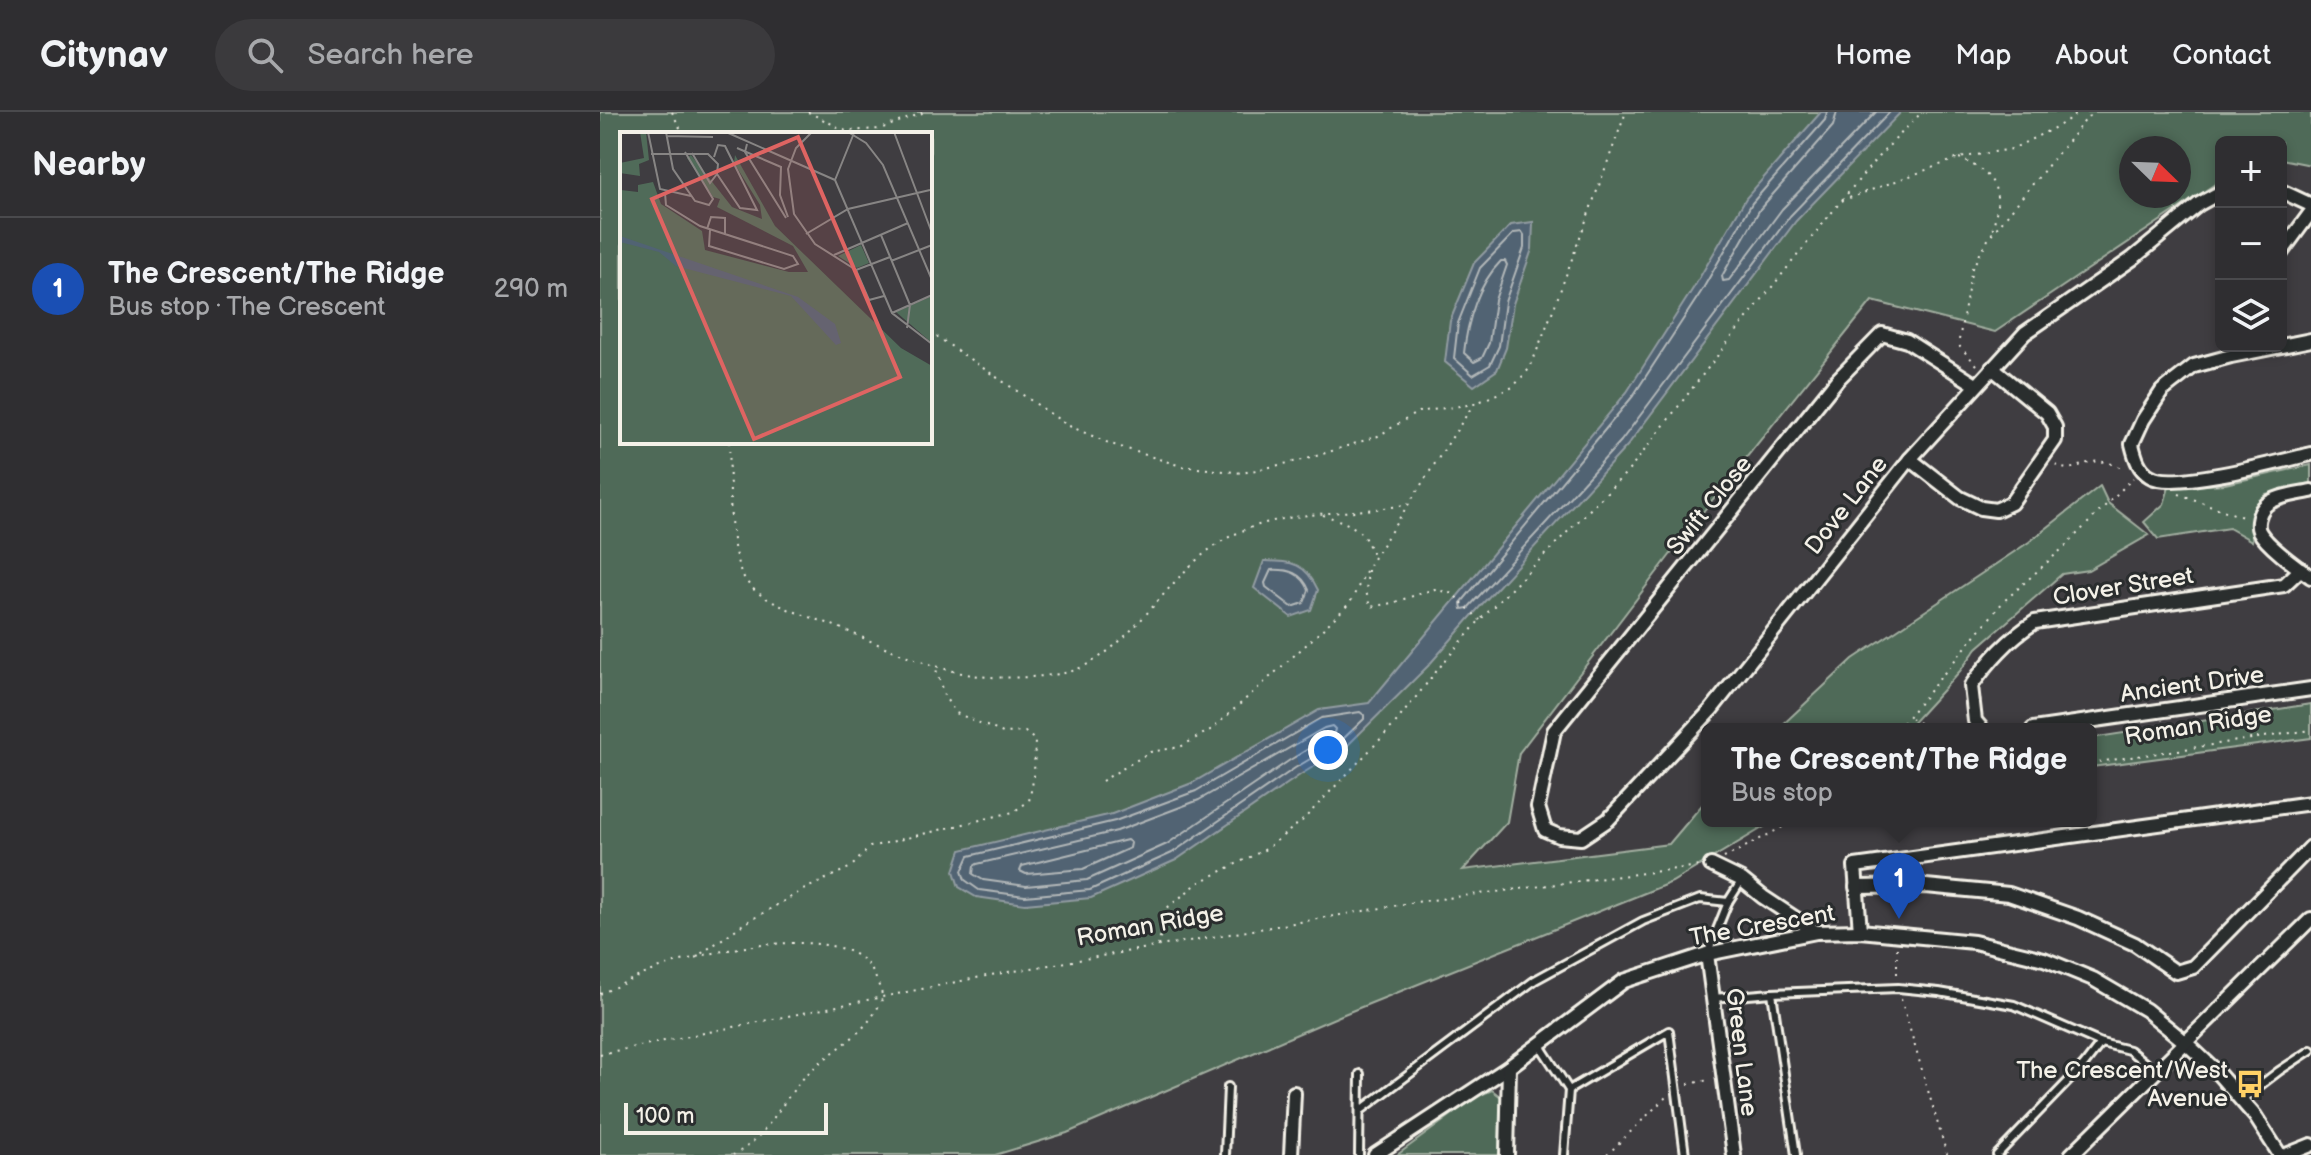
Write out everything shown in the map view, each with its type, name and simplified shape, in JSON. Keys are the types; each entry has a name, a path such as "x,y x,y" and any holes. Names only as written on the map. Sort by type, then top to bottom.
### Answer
{"street":[{"path":"2287,194 2311,205"},
{"name":"Dove Lane","path":"1538,807 1545,830 1559,836 1581,838 1608,820 1711,710 1910,459 2025,333 2132,259 2199,204 2215,195"},
{"path":"2287,245 2311,212"},
{"name":"Swift Close","path":"1538,807 1554,731 1837,380 1882,334 1907,341 1976,385"},
{"path":"2287,343 2311,340"},
{"path":"2229,352 2194,366 2162,391 2132,444 2137,463 2149,476 2161,480 2200,478 2311,454"},
{"path":"1910,459 1960,498 1981,508 1996,510 2011,503 2055,440 2055,427 2047,413 1990,371"},
{"path":"2306,573 2269,542 2258,529 2258,520 2265,506 2281,498 2311,491"},
{"name":"Clover Street","path":"1977,723 1971,686 1990,659 2019,632 2035,622 2284,585 2306,573"},
{"name":"Ancient Drive","path":"2075,723 2311,689"},
{"path":"1860,931 1855,866 2311,803"},
{"path":"1856,887 1926,886 2009,894 2078,918 2135,944 2176,972 2193,967 2311,847"},
{"path":"1711,865 1742,880 1816,932"},
{"path":"2071,1155 2311,919"},
{"name":"The Crescent","path":"1375,1155 1509,1067 1624,981 1707,954 1816,932 1860,931 1974,942 2044,959 2093,979 2146,1010 2215,1070 2255,1116 2280,1155"},
{"name":"Green Lane","path":"1707,954 1734,1155"},
{"path":"1507,1155 1509,1067"},
{"path":"1291,1155 1294,1093"},
{"path":"2286,1155 2311,1145"}],"lane":[{"path":"1707,954 1728,902 1742,880"},
{"path":"1360,1111 1535,980 1643,921 1700,899 1728,902"},
{"path":"1713,998 1898,988 1939,992 2014,1005 2101,1043 2129,1050 2155,1071"},
{"path":"1772,993 1796,1155"},
{"path":"1569,1090 1669,1031 1685,1155"},
{"path":"1997,1155 2084,1065 2101,1043"},
{"path":"1539,1044 1569,1090 1564,1155"},
{"path":"2241,1100 2311,1050"},
{"path":"1359,1155 1360,1074"},
{"path":"1225,1155 1228,1087"}],"path":[{"path":"672,112 682,132"},
{"path":"808,112 846,131 880,129 925,112"},
{"path":"932,333 1067,425 1111,444 1181,466 1242,473 1307,459 1378,436 1418,412 1474,404 1513,387 1530,368 1626,112"},
{"path":"1158,946 1167,908 1198,883 1266,849 1303,820 1393,726 1480,620 1631,468 1841,201 1922,112"},
{"path":"1841,201 1959,158 2012,149 2079,112"},
{"path":"1990,371 1967,356 1960,347 1972,268 1990,236 2092,112"},
{"path":"1959,158 1980,167 1993,181 1999,205 1990,236"},
{"path":"1102,781 1150,752 1180,747 1212,729 1350,603 1369,565 1474,404"},
{"path":"729,444 734,544 738,568 747,583 764,597 934,665 978,676 1029,676 1075,670 1116,643 1205,552 1265,522 1298,515 1379,510 1409,504"},
{"path":"2063,470 2096,461 2109,462"},
{"path":"1903,723 2003,602 2062,549 2137,474"},
{"path":"2179,494 2246,519 2258,520"},
{"path":"1320,514 1358,528 1368,541 1374,558"},
{"path":"1369,565 1366,591 1370,607 1434,589 1453,594 1480,620"},
{"path":"695,958 742,925 851,867 870,847 1013,812 1029,801 1034,776 1035,740 1025,732 1003,733 956,713 944,696 934,665"},
{"path":"1908,716 1920,723"},
{"name":"Roman Ridge","path":"2097,762 2311,730"},
{"name":"Roman Ridge","path":"600,1054 991,975 1416,902 1711,865 1783,827"},
{"path":"1896,934 1898,988 1947,1155"},
{"path":"600,994 673,963 726,950 764,945 809,943 840,946 863,960 874,973 883,997 866,1026 802,1080 768,1127 747,1148 733,1155"},
{"path":"1607,1155 1676,1087 1723,1076"}],"green space":[{"path":"600,112 2311,112 2311,165 2287,160 2287,136 2215,136 2215,184 2191,200 2191,136 2119,136 2119,208 2179,208 1995,332 1872,301 1709,504 1519,753 1507,822 1463,870 1669,844 1701,806 1701,827 1764,827 1672,882 1344,1014 1067,1133 995,1155 600,1155"},
{"path":"2311,465 2311,484 2266,494 2254,507 2252,541 2229,528 2158,539 2144,522 2164,504 2169,487 2225,484"},
{"path":"2100,486 2108,503 2149,535 2088,570 2062,574 1977,648 1913,723 1784,723 1853,659 2029,542"},
{"path":"2311,704 2311,738 2097,766 2097,737"},
{"path":"1492,1090 1501,1097 1499,1155 1397,1155 1476,1097"}],"water":[{"path":"1821,112 1901,112 1796,221 1627,446 1428,666 1347,746 1176,860 1091,898 1025,904 976,897 959,887 954,871 961,850 1112,814 1192,783 1319,710 1369,703 1627,392 1746,198"},
{"path":"1533,222 1532,249 1513,304 1506,348 1497,370 1474,386 1445,362 1450,321 1474,263 1511,225"},
{"path":"1264,561 1297,565 1308,574 1318,590 1311,610 1291,617 1254,588"}],"place":[{"name":"The Crescent/The Ridge","path":"1899,919"},
{"name":"The Crescent/West Avenue","path":"2250,1084"}]}
